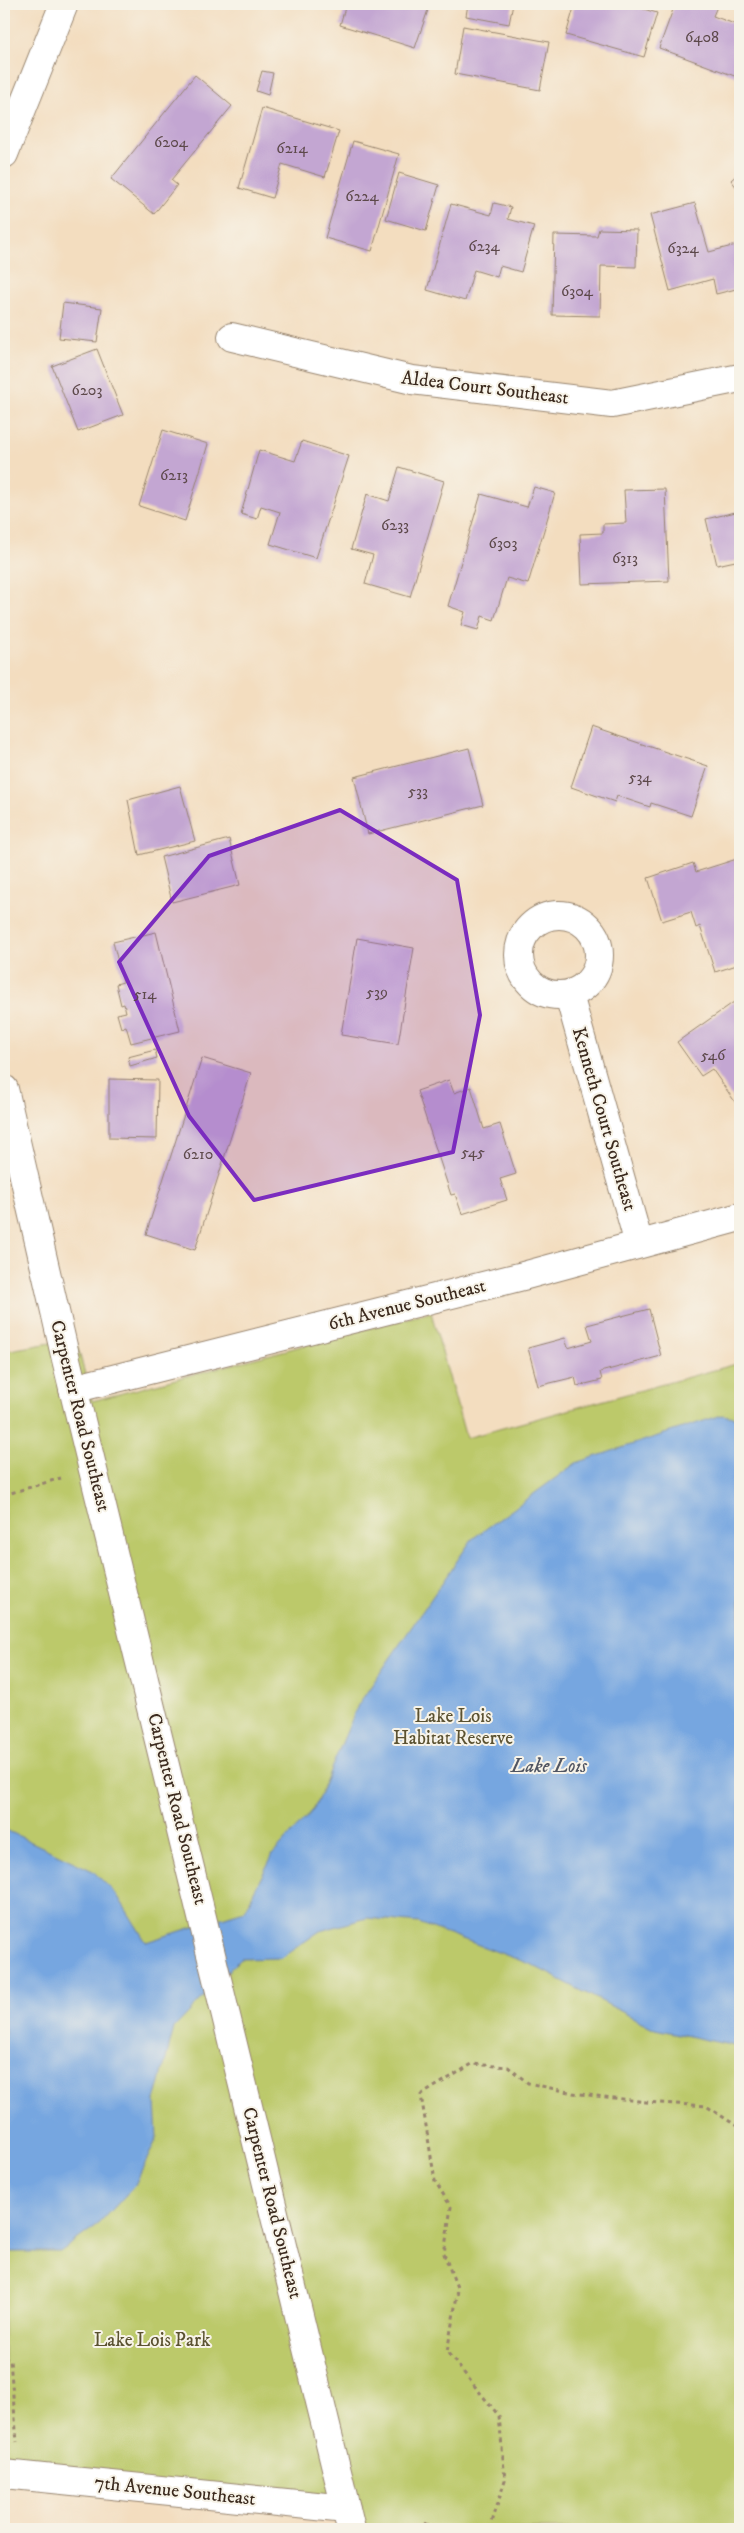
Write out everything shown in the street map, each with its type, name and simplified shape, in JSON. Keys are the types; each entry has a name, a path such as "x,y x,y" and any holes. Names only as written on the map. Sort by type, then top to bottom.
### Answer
{"street":[{"path":"4,154 64,4"},
{"name":"Aldea Court Southeast","path":"232,337 412,380 612,404 740,378"},
{"name":"Kenneth Court Southeast","path":"569,994 639,1244"},
{"name":"Carpenter Road Southeast","path":"4,1089 73,1389 349,2519"},
{"name":"6th Avenue Southeast","path":"73,1389 523,1276 740,1217"},
{"name":"7th Avenue Southeast","path":"11,2475 349,2519"}],"path":[{"path":"4,1495 93,1469"},
{"path":"490,2529 505,2480 498,2416 447,2352 458,2290 444,2254 451,2207 435,2181 421,2095 472,2064 508,2067 528,2083 573,2093 646,2102 706,2106 740,2128"},
{"path":"4,2358 10,2360 11,2475"},
{"path":"424,2523 434,2529"}],"highlighted area":[{"path":"340,810 457,880 480,1015 453,1152 254,1200 189,1116 119,962 209,856"}],"green space":[{"name":"Lake Lois Habitat Reserve","path":"431,1312 466,1438 740,1363 740,2529 354,2529 346,2509 4,2474 4,1351 62,1341 77,1344 92,1401"}],"water":[{"name":"Lake Lois","path":"722,1415 740,1418 740,2047 655,2029 530,1964 419,1923 367,1918 320,1931 281,1958 240,1959 174,2028 155,2101 157,2138 135,2185 100,2223 60,2252 4,2252 4,1829 93,1871 117,1895 146,1942 244,1911 273,1854 314,1809 358,1705 472,1539 576,1463"}],"building":[{"path":"346,4 430,4 415,48 340,25"},
{"path":"468,4 513,4 509,24 466,16"},
{"path":"575,4 627,4 657,13 644,57 566,35"},
{"path":"675,4 718,4 713,16 740,26 740,78 659,48"},
{"path":"463,26 549,42 540,90 455,74"},
{"path":"262,71 273,73 268,95 256,91"},
{"path":"195,75 232,106 171,180 177,185 154,214 111,179"},
{"path":"262,108 339,131 325,177 282,164 272,198 239,188"},
{"path":"353,141 399,154 372,251 325,238"},
{"path":"740,172 740,192 731,180"},
{"path":"399,173 439,185 426,231 386,219"},
{"path":"494,203 511,207 508,219 534,226 521,272 500,266 497,277 474,270 465,301 427,290 451,204 491,215"},
{"path":"695,203 709,252 740,244 740,288 716,294 713,279 670,291 650,215"},
{"path":"599,229 637,230 636,267 601,266 600,316 552,315 554,235 597,236"},
{"path":"63,303 102,308 97,342 59,338"},
{"path":"97,349 123,415 78,432 52,366"},
{"path":"163,430 208,444 185,521 139,506"},
{"path":"302,441 349,456 316,558 270,544 280,512 261,506 257,519 241,514 259,450 295,461"},
{"path":"399,467 444,481 410,597 365,584 373,555 351,549 367,494 389,501"},
{"path":"534,487 555,493 528,584 507,578 494,620 482,616 478,630 461,625 465,612 448,606 481,494 527,507"},
{"path":"665,489 669,581 582,584 580,534 603,533 603,524 626,523 624,490"},
{"path":"740,511 740,560 717,565 706,519"},
{"path":"591,727 708,766 691,816 651,803 650,807 617,796 615,802 571,787"},
{"path":"469,748 483,805 368,834 354,777"},
{"path":"180,786 195,841 139,855 128,800"},
{"path":"229,839 240,885 172,902 161,857"},
{"path":"740,858 740,964 715,972 700,926 696,928 691,912 662,921 648,878 693,863 696,872"},
{"path":"156,932 180,1031 131,1043 126,1026 121,1028 117,1014 126,1012 124,1004 121,1005 116,984 123,982 113,942"},
{"path":"357,938 414,948 398,1044 341,1035"},
{"path":"734,1002 740,1012 740,1109 712,1069 701,1076 677,1042"},
{"path":"155,1050 157,1058 130,1066 128,1057"},
{"path":"202,1058 251,1073 195,1250 146,1234"},
{"path":"109,1079 158,1080 157,1139 109,1138"},
{"path":"449,1080 454,1093 471,1087 484,1129 500,1124 516,1174 500,1179 507,1200 462,1214 455,1194 451,1195 417,1091"},
{"path":"649,1309 661,1356 600,1372 602,1380 577,1386 575,1377 538,1386 528,1348 565,1338 568,1348 592,1341 587,1325"}],"park label":[{"name":"Lake Lois Park","path":"152,2340"}]}
